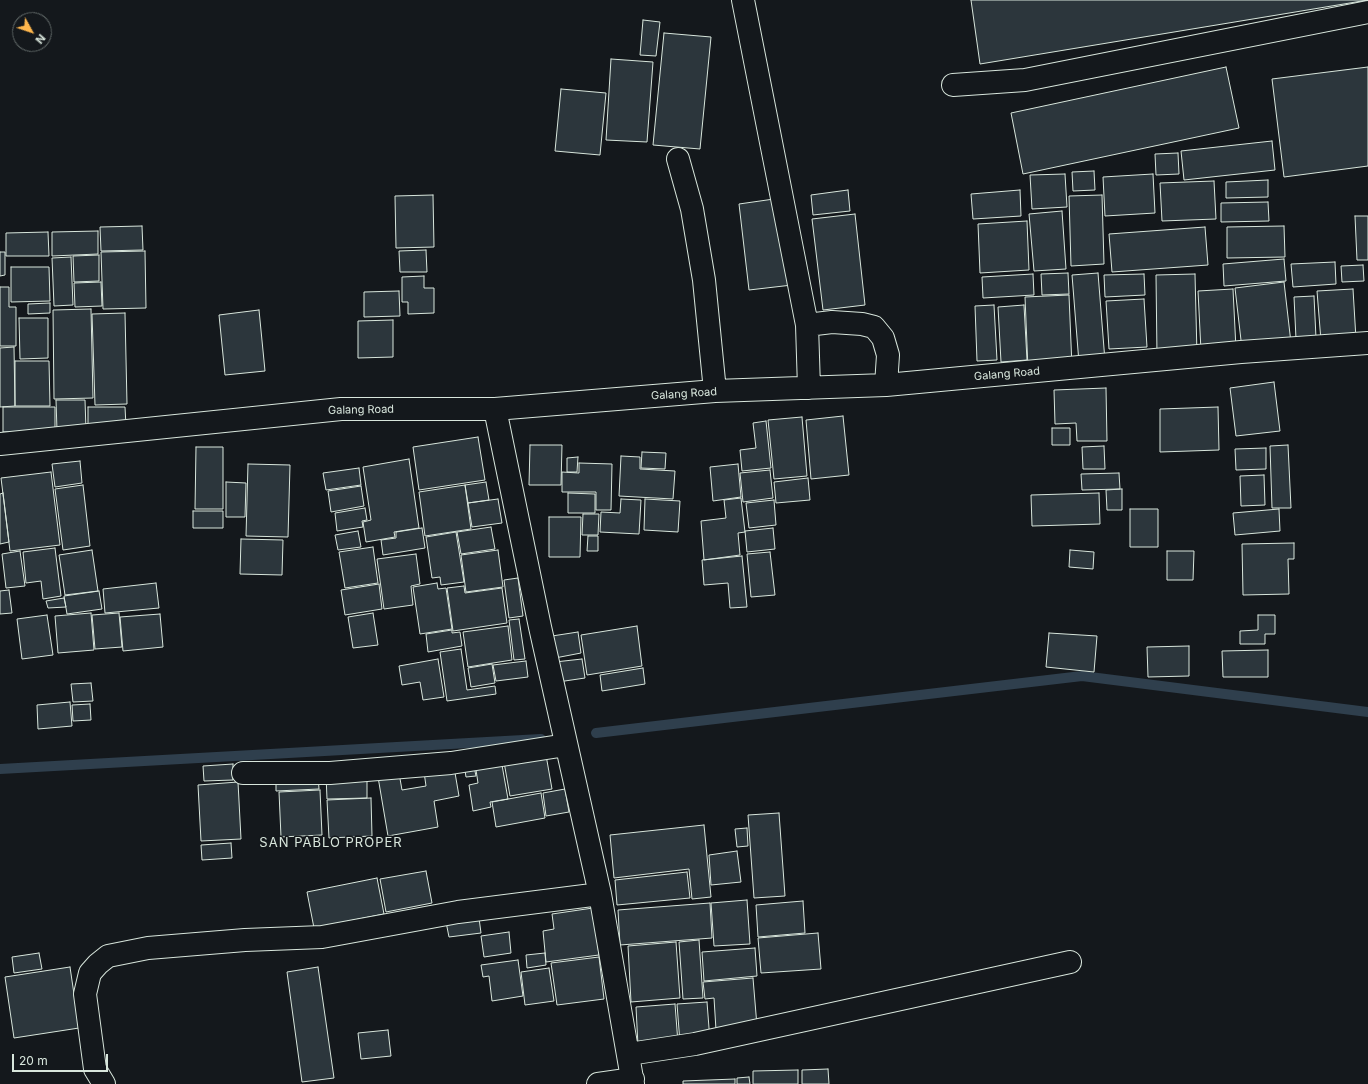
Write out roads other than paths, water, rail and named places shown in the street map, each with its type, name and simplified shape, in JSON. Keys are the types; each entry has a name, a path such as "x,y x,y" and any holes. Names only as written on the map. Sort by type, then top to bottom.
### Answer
{"street":[{"path":"743,0 807,325 809,388"},
{"path":"953,85 1025,80 1368,12"},
{"path":"678,159 692,209 704,280 715,391"},
{"path":"807,325 832,322 862,324 874,327 882,338 888,355 886,385"},
{"name":"Galang Road","path":"0,444 341,409 496,409 715,391 886,385 1241,352 1368,343"},
{"path":"496,409 540,627 600,894 629,1054 633,1082 598,1084"},
{"path":"243,774 330,773 451,763 566,745"},
{"path":"104,1084 95,1069 85,994 90,973 108,956 148,948 245,940 322,938 458,912 600,894"},
{"path":"629,1054 695,1044 1070,962"}],"waterway":[{"path":"596,733 1082,676 1368,712"},
{"path":"0,769 541,739"}],"district":[{"name":"SAN PABLO PROPER","path":"331,843"}]}
